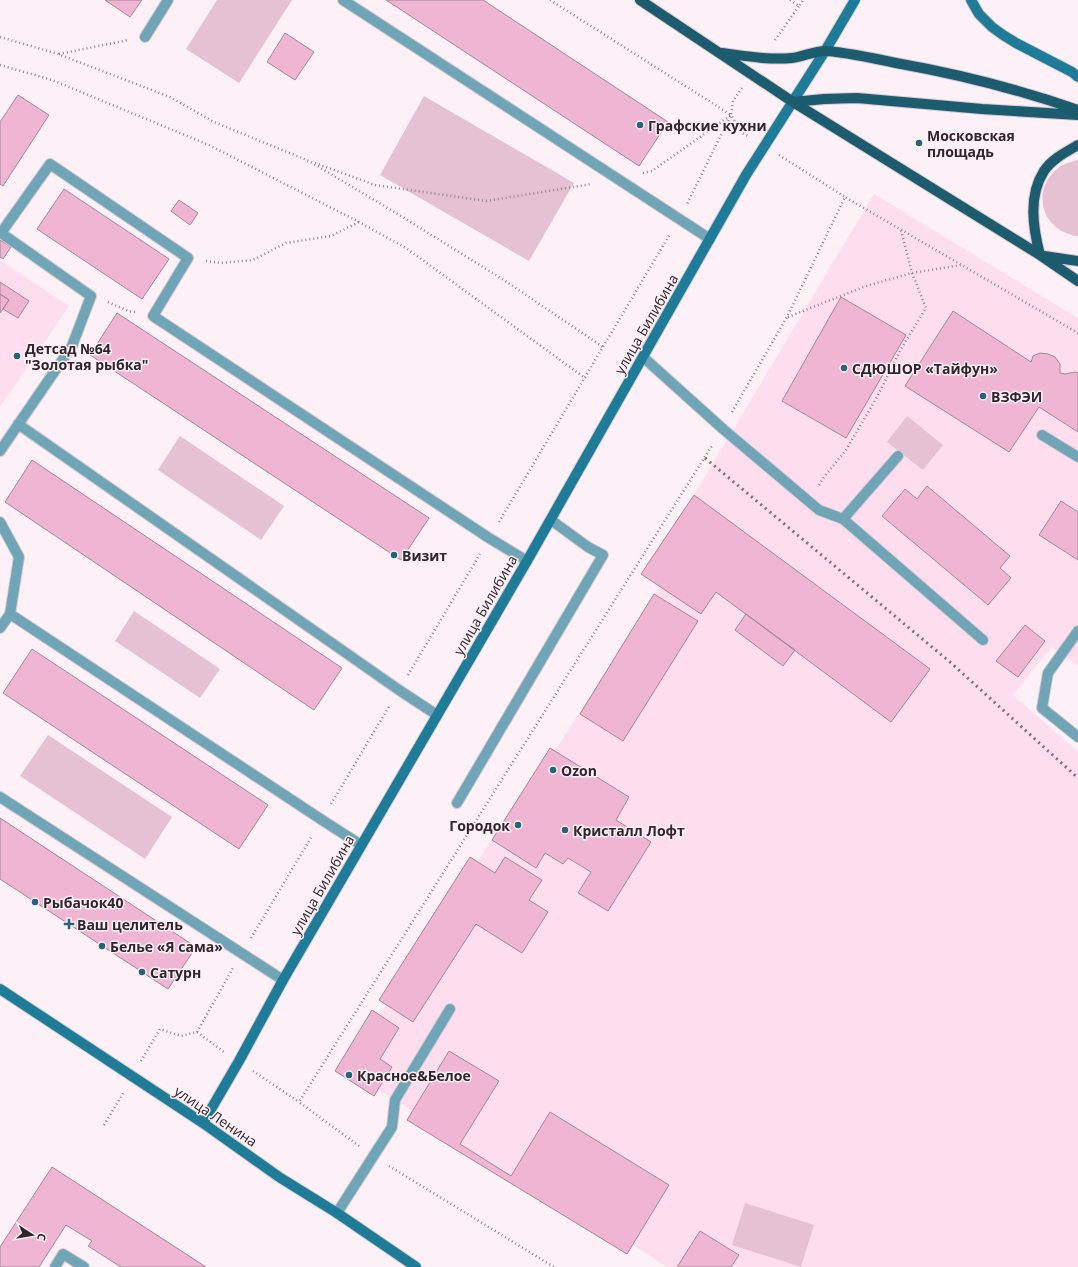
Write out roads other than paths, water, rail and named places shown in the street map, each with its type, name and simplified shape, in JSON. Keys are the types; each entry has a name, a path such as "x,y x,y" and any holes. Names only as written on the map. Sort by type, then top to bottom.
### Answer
{"main road":[{"path":"640,0 793,102 1040,255 1078,281"},
{"path":"793,102 855,0"},
{"path":"971,0 979,14 1003,35 1072,72 1078,77"},
{"path":"718,52 762,59 793,58 825,51 857,55 981,80 1041,97 1078,110"},
{"path":"793,102 857,98 1078,115"},
{"name":"улица Билибина","path":"203,1123 239,1062 283,980 527,561 710,239 764,146 793,102"},
{"path":"1040,255 1035,236 1033,218 1034,198 1038,185 1044,171 1056,158 1078,145"},
{"path":"1064,259 1078,252"},
{"path":"1040,255 1078,261"},
{"name":"улица Ленина","path":"0,989 203,1123 279,1177 337,1213 416,1267"}],"lane":[{"path":"145,37 168,0"},
{"path":"343,0 710,239"},
{"path":"0,451 72,346 91,296 1,233 50,164 188,258 153,316 527,561"},
{"path":"642,357 723,429 777,468 819,510 843,519 983,640"},
{"path":"18,424 437,715"},
{"path":"1042,435 1078,457"},
{"path":"843,519 898,456"},
{"path":"457,803 603,555 588,547 550,520"},
{"path":"0,522 19,557 10,614 0,628"},
{"path":"10,614 361,845"},
{"path":"1078,631 1048,673 1042,708 1078,737"},
{"path":"0,797 283,980"},
{"path":"337,1213 392,1127 395,1100 450,1009"},
{"path":"55,1267 63,1254 84,1267"}],"railway":[{"path":"705,458 950,662 1078,778"}],"place":[{"name":"Графские кухни","path":"640,125"},
{"name":"Московская площадь","path":"919,143"},
{"name":"Детсад №64 \"Золотая рыбка\"","path":"17,356"},
{"name":"СДЮШОР «Тайфун»","path":"844,368"},
{"name":"ВЗФЭИ","path":"983,396"},
{"name":"Визит","path":"394,555"},
{"name":"Ozon","path":"553,770"},
{"name":"Городок","path":"518,825"},
{"name":"Кристалл Лофт","path":"565,830"},
{"name":"Рыбачок40","path":"35,902"},
{"name":"Ваш целитель","path":"69,924"},
{"name":"Белье «Я сама»","path":"102,946"},
{"name":"Сатурн","path":"142,972"},
{"name":"Красное&Белое","path":"349,1075"}]}
